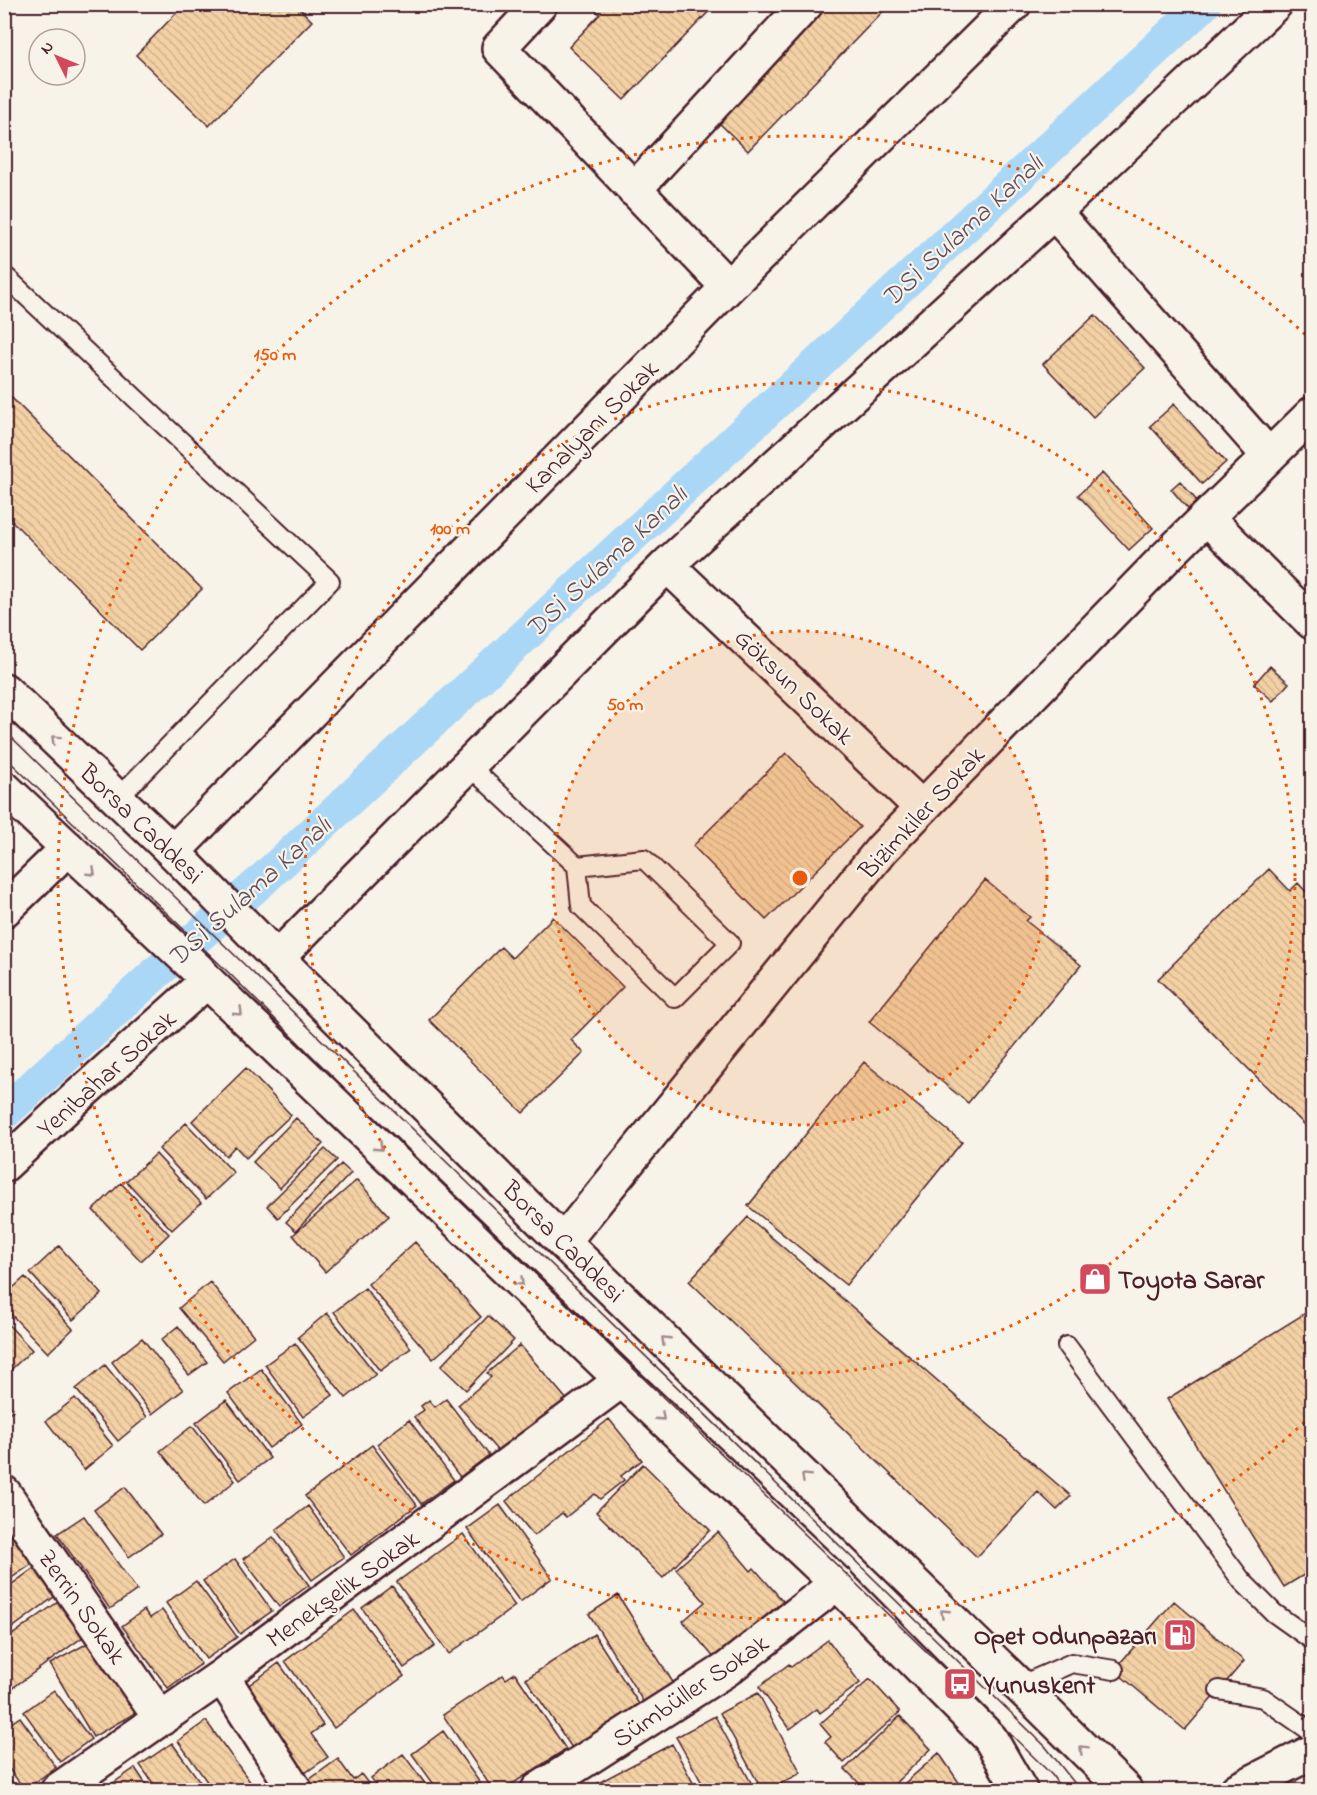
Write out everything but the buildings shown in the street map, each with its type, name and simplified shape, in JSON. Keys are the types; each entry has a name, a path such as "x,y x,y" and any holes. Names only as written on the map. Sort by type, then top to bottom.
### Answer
{"street":[{"path":"540,4 499,48 728,287"},
{"path":"634,190 806,4"},
{"name":"Kanalyanı Sokak","path":"180,859 728,287 1014,4"},
{"path":"277,958 667,565 1054,212 1275,4"},
{"path":"1054,212 1269,456"},
{"name":"Bizimkiler Sokak","path":"563,1242 882,849 1312,414"},
{"path":"1207,518 1312,622"},
{"name":"Göksun Sokak","path":"667,565 922,808"},
{"name":"Borsa Caddesi","path":"4,690 180,859 563,1242 1125,1791"},
{"path":"4,788 837,1583 990,1738 1020,1791"},
{"path":"4,910 68,848"},
{"name":"Yenibahar Sokak","path":"4,1165 203,976"},
{"name":"Menekşelik Sokak","path":"58,1791 222,1676 622,1380"},
{"name":"Zerrin Sokak","path":"4,1493 161,1719"},
{"name":"Sümbüller Sokak","path":"538,1791 727,1669 837,1583"},
{"path":"222,1676 295,1791"},
{"path":"1237,1791 1312,1752"}],"lane":[{"path":"4,275 330,581 117,799"},
{"path":"468,765 577,866 581,906 675,998 729,943 644,859 577,866"},
{"path":"1067,1346 1242,1581 1275,1612 1312,1640"},
{"path":"1019,1686 1072,1663 1114,1670"},
{"path":"1219,1690 1263,1698 1312,1732"}],"waterway":[{"name":"DSİ Sulama Kanalı","path":"4,1113 156,973 258,884 1204,4"}],"tram line":[{"path":"4,730 1045,1746 1080,1790"},
{"path":"4,756 232,976 374,1118 960,1684 1052,1775 1062,1790"}],"place":[{"name":"Toyota Sarar","path":"1095,1279"},
{"name":"Opet Odunpazarı","path":"1180,1635"},
{"name":"Yunuskent","path":"960,1684"}]}
